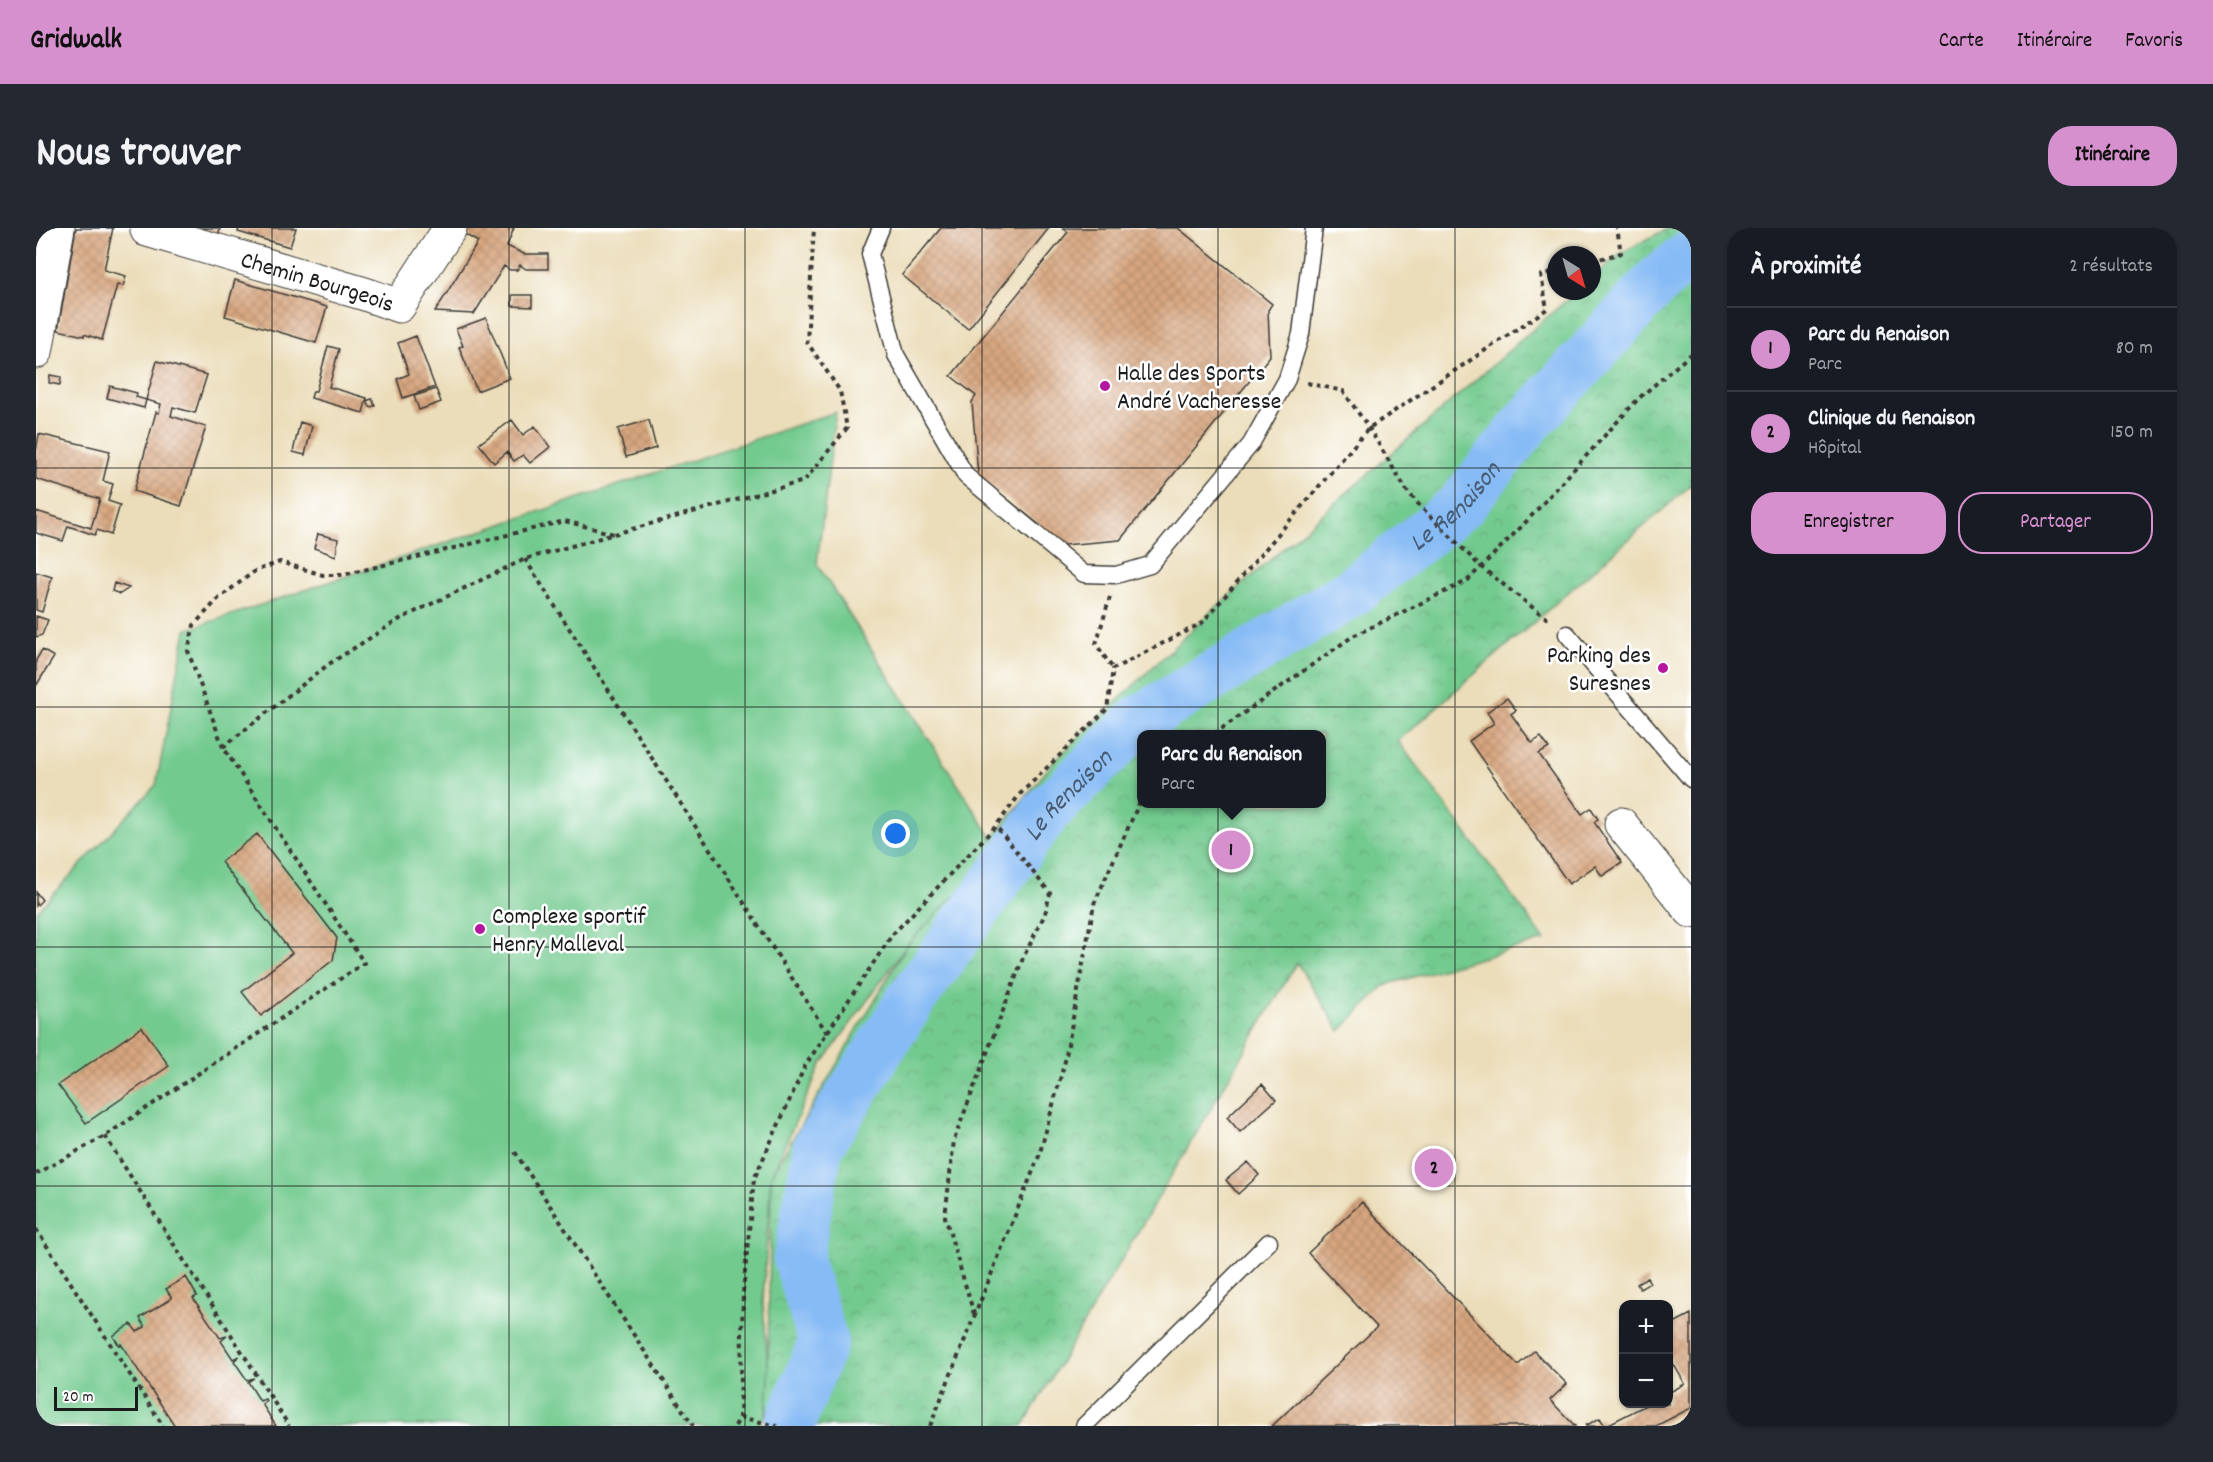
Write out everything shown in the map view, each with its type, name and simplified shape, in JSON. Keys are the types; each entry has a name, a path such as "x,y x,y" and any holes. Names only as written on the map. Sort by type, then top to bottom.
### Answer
{"street":[{"path":"36,352 58,228"},
{"name":"Chemin Bourgeois","path":"147,230 399,306 450,228"},
{"path":"1621,824 1691,911"}],"lane":[{"path":"881,228 870,254 896,355 966,476 1084,574 1116,575 1150,565 1251,444 1287,379 1301,334 1314,228"},
{"path":"1567,634 1691,779"},
{"path":"1084,1426 1269,1242"}],"path":[{"path":"224,747 329,664 400,619 525,559 804,481 847,428 840,392 807,342 814,228"},
{"path":"1601,258 1621,252 1617,228"},
{"path":"1113,669 1202,623 1369,428 1547,309 1541,275 1547,273"},
{"path":"1219,730 1353,636 1467,581 1524,524 1639,398 1691,354"},
{"path":"1287,379 1343,391 1369,428 1407,491 1420,506 1481,567 1567,634"},
{"path":"36,1174 105,1136 364,963 224,747 188,651 194,625 219,598 255,571 280,562 323,575 343,575 565,521 615,534"},
{"path":"525,559 827,1033"},
{"path":"735,1426 740,1417 744,1292 754,1179 805,1066 892,935 996,826 1020,794 1107,709 1113,669 1096,644 1116,575"},
{"path":"930,1426 1039,1156 1065,1061 1094,904 1137,808"},
{"path":"974,1316 945,1217 954,1140 1023,958 1045,914 1050,893 996,826"},
{"path":"105,1136 289,1426"},
{"path":"515,1152 693,1426"},
{"path":"36,1229 163,1426"},
{"path":"740,1417 777,1426"}],"green space":[{"path":"1668,228 1691,228 1691,485 1398,741 1545,940 1385,985 1340,1031 1297,963 1023,1426 767,1426 771,1176 907,945 1055,760 1214,609 1567,300 1601,300 1601,270 1621,253"},
{"name":"Complexe sportif Henry Malleval","path":"836,412 817,564 999,849 907,945 821,1065 771,1176 763,1303 769,1380 766,1414 758,1426 36,1426 36,912 156,785 186,630"}],"building":[{"path":"76,228 113,228 104,270 126,276 123,286 117,285 102,340 84,334 84,336 58,330"},
{"path":"170,228 220,228 218,237"},
{"path":"239,228 296,228 290,247 238,232"},
{"path":"463,228 514,228 507,246 524,254 548,254 548,269 526,269 520,265 517,270 510,270 504,266 474,314 435,312 478,242 461,232"},
{"path":"941,228 1049,228 968,329 902,275"},
{"name":"Halle des Sports André Vacheresse","path":"1063,228 1178,228 1272,304 1268,310 1270,356 1120,540 1064,545 978,475 972,402 976,396 951,376 1068,232"},
{"path":"235,280 327,307 316,343 225,316"},
{"path":"512,295 532,295 532,307 512,306"},
{"path":"486,318 510,378 477,391 459,347 463,346 456,329"},
{"path":"416,336 435,387 403,398 397,379 409,374 398,343"},
{"path":"328,346 339,349 329,387 367,398 363,413 311,398 313,391 316,391"},
{"path":"157,361 207,375 195,413 173,407 171,416 206,427 181,506 134,491 156,412 159,413 161,404 146,400"},
{"path":"50,375 61,377 60,385 49,383"},
{"path":"110,386 137,393 136,397 146,400 144,408 107,398"},
{"path":"436,389 441,402 419,410 414,396"},
{"path":"372,399 375,406 370,407 366,401"},
{"path":"512,420 523,435 535,426 550,447 530,463 523,455 514,461 507,452 494,463 479,444"},
{"path":"649,420 656,448 626,457 618,429"},
{"path":"300,422 312,426 305,455 293,452"},
{"path":"39,434 110,451 103,481 113,484 108,501 120,505 111,535 97,530 95,535 68,526 63,541 36,533 36,511 91,528 100,499 36,479"},
{"path":"318,534 338,539 336,556 314,548"},
{"path":"36,572 52,577 42,612 36,610"},
{"path":"114,583 129,588 120,594 112,591"},
{"path":"36,616 48,620 42,635 36,637"},
{"path":"42,650 54,657 36,686 36,660"},
{"path":"1507,698 1516,710 1511,714 1532,743 1541,737 1549,748 1539,754 1582,814 1591,808 1598,819 1594,822 1622,863 1602,876 1595,866 1569,884 1469,741 1494,723 1487,712"},
{"path":"257,834 337,938 333,960 261,1016 242,992 292,953 221,862"},
{"path":"36,892 42,900 36,906"},
{"path":"142,1027 169,1066 86,1123 58,1085"},
{"path":"1262,1084 1276,1100 1240,1132 1227,1117"},
{"path":"1248,1162 1259,1175 1238,1194 1226,1180"},
{"path":"1362,1202 1518,1365 1534,1351 1567,1384 1550,1400 1575,1426 1272,1426 1377,1327 1308,1253"},
{"path":"186,1277 197,1296 193,1298 220,1338 227,1336 221,1341 233,1359 239,1356 234,1361 247,1380 254,1378 248,1382 260,1401 265,1399 266,1401 262,1404 276,1426 175,1426 121,1344 119,1345 113,1336 131,1324 137,1332 145,1327 140,1318 172,1298 166,1289"},
{"path":"1647,1278 1650,1283 1640,1289 1637,1284"},
{"path":"1691,1314 1691,1408 1656,1426 1605,1426 1640,1408 1673,1408 1673,1390 1685,1384 1673,1363 1673,1323"},
{"path":"1600,1418 1605,1426 1585,1426"}],"waterway":[{"name":"Le Renaison","path":"789,1426 823,1342 798,1259 818,1146 910,1001 1046,812 1140,720 1351,593 1460,506 1529,421 1659,280 1691,254"}],"place":[{"name":"Halle des Sports André Vacheresse","path":"1105,386"},
{"name":"Parking des Suresnes","path":"1663,668"},
{"name":"Parc du Renaison","path":"1231,850"},
{"name":"Complexe sportif Henry Malleval","path":"480,929"},
{"name":"Clinique du Renaison","path":"1434,1168"}]}
